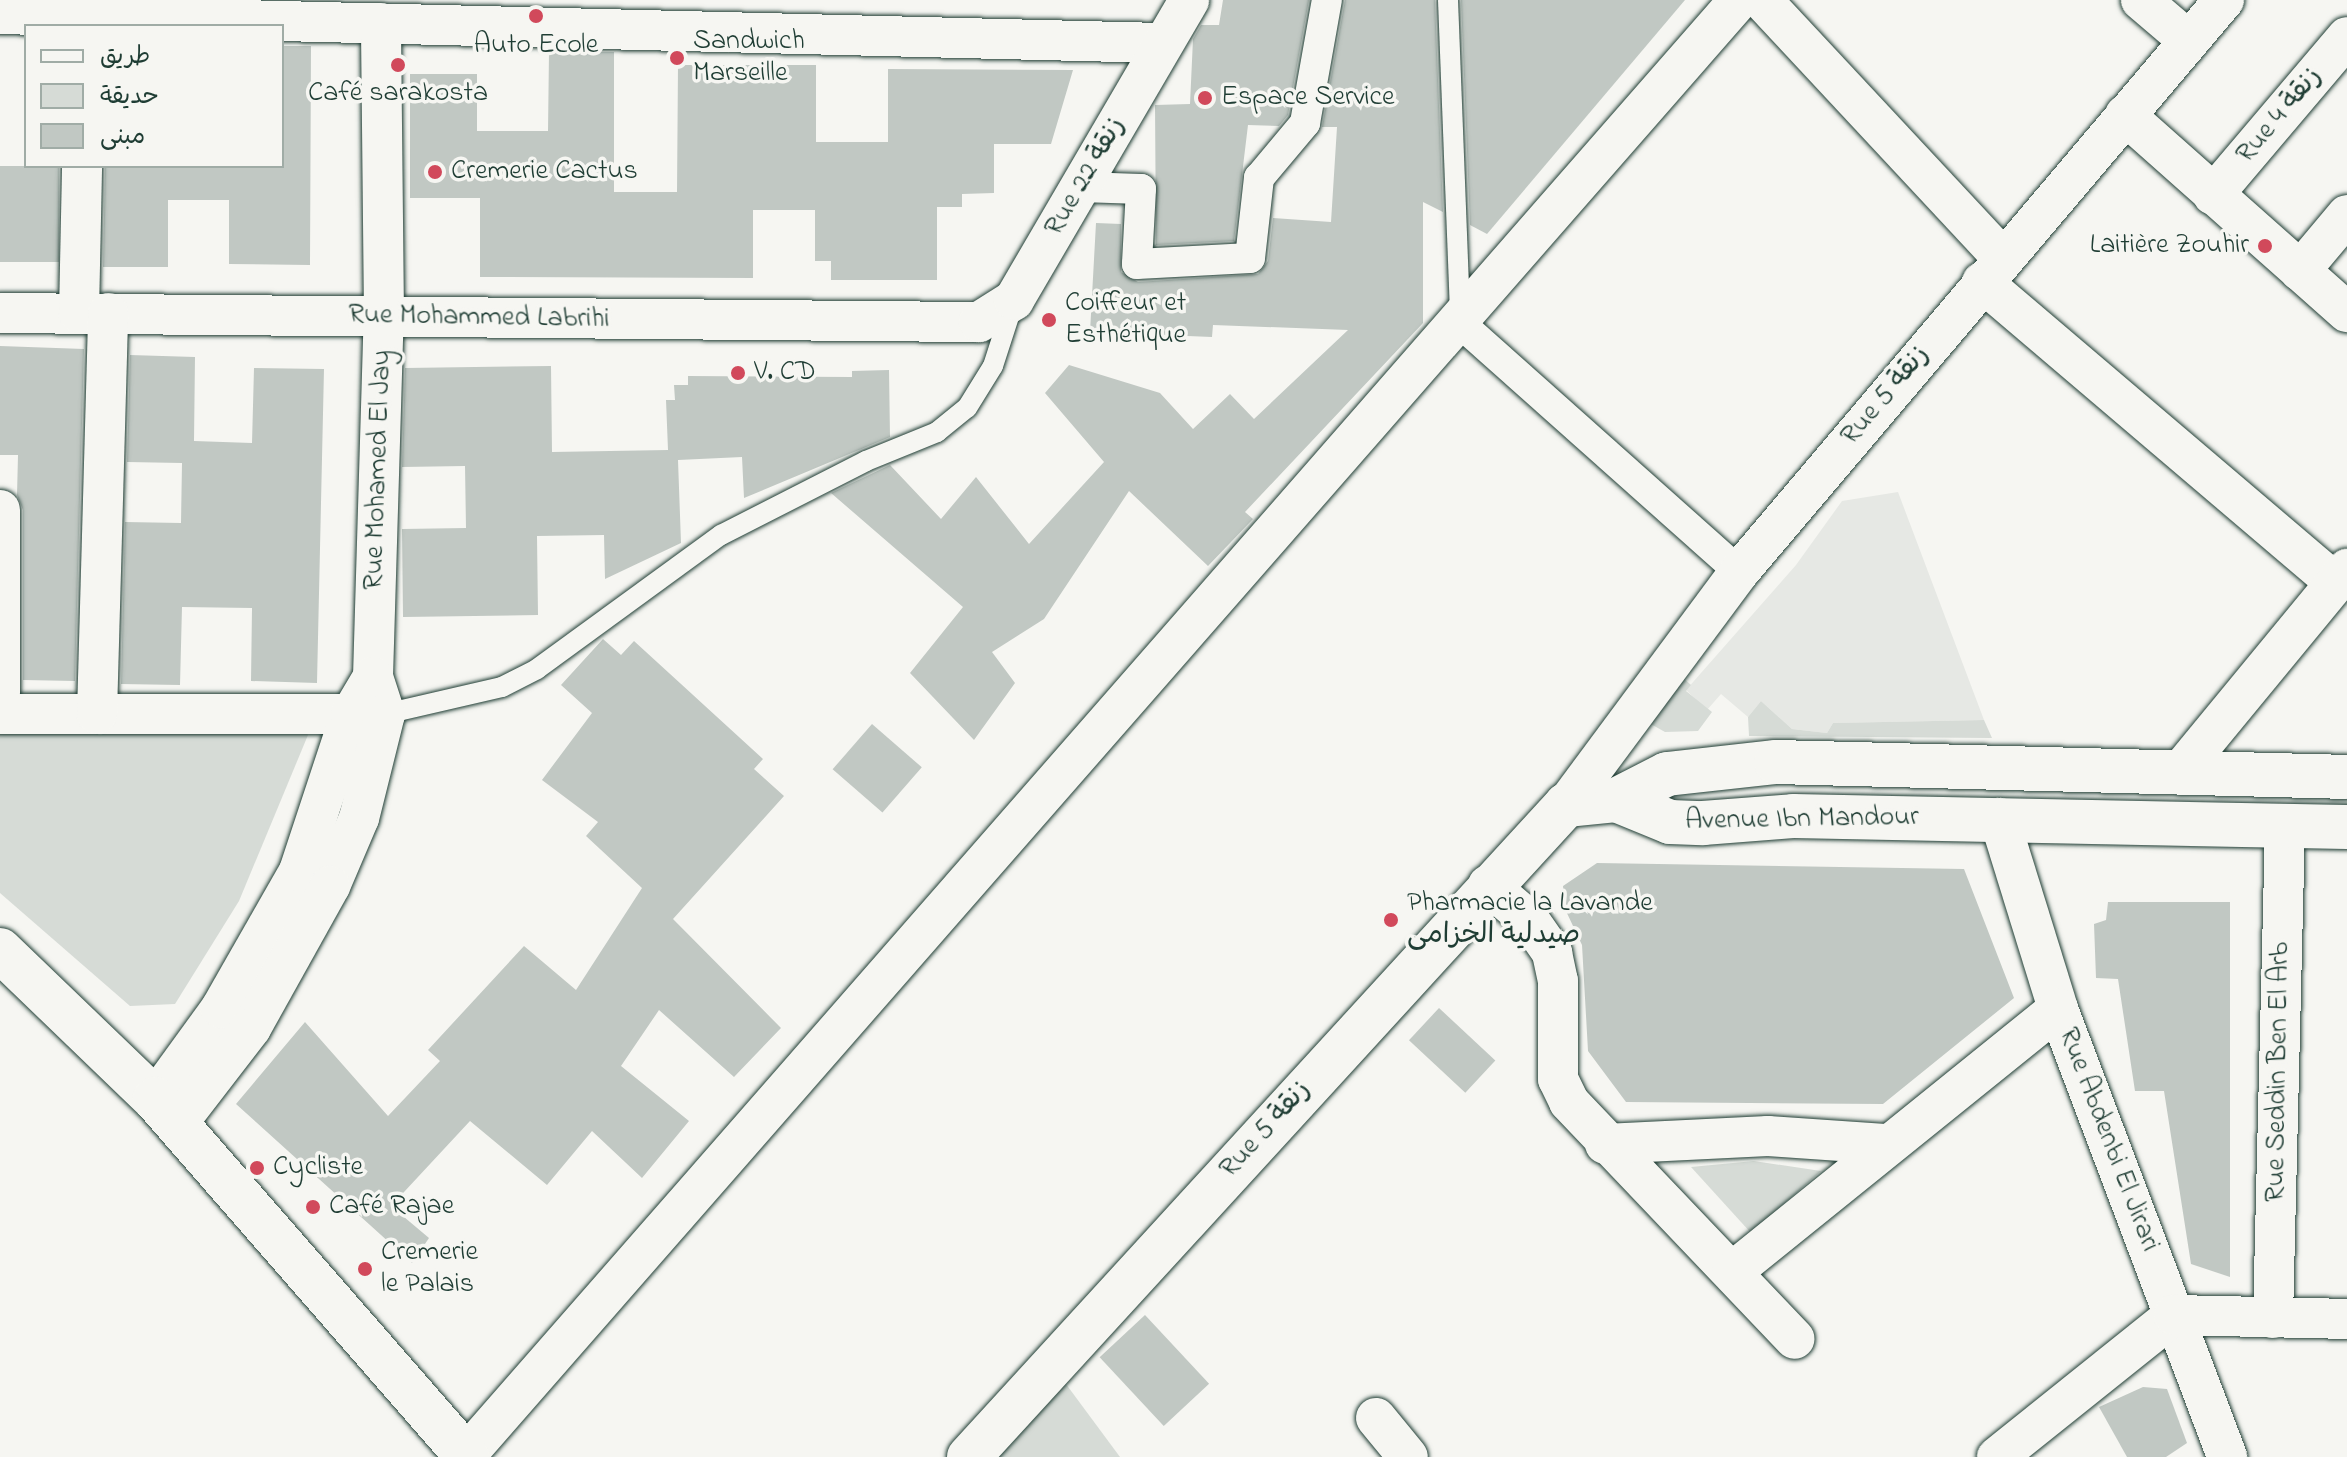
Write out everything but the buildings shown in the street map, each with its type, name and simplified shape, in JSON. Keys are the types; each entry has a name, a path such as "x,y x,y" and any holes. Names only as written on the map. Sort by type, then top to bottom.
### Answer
{"street":[{"path":"0,14 84,21 381,23 806,16 1155,43 1167,0"},
{"name":"Rue 22 زنقة","path":"1014,300 1081,187 1155,43 1189,0"},
{"path":"1081,187 1141,189 1137,264 1250,258 1259,178 1305,123 1327,0"},
{"path":"0,950 166,1111 467,1456 1461,324 1739,0"},
{"path":"1762,0 1992,270 2341,576 2178,774"},
{"path":"2141,0 2189,41"},
{"name":"Rue 5 زنقة","path":"969,1457 1488,885 1566,805 1739,572 2224,0"},
{"name":"Rue Mohamed El Jay","path":"166,1111 291,965 359,818 373,677 384,316 381,23"},
{"name":"Rue 4 زنقة","path":"2213,195 2347,37"},
{"path":"2125,115 2347,312"},
{"path":"82,168 94,313 97,714"},
{"path":"2300,271 2347,215"},
{"name":"Rue Mohammed Labrihi","path":"0,313 959,325 997,314 1014,300"},
{"path":"1461,324 1739,572"},
{"path":"0,510 0,693"},
{"path":"0,714 368,714"},
{"name":"Avenue Ibn Mandour","path":"1616,800 1667,774 1776,762 2347,777"},
{"path":"1566,805 1616,800"},
{"name":"Avenue Ibn Mandour","path":"1616,800 1681,822 1793,816 2347,827"},
{"name":"Rue Abdenbi El Jirari","path":"1999,818 2058,1009 2227,1457"},
{"name":"Rue Seddin Ben El Arb","path":"2273,1318 2285,826"},
{"path":"1488,885 1530,921 1552,953 1558,981 1558,1079 1569,1102 1605,1144 1795,1339"},
{"path":"1732,1272 1885,1144 2058,1009"},
{"path":"1605,1144 1768,1136 1885,1144"},
{"path":"1997,1457 2174,1315 2347,1319"},
{"path":"1376,1418 1408,1457"}],"lane":[{"path":"1448,0 1461,324"},
{"path":"368,714 502,687 537,669 721,535 866,461 937,432 967,408 993,366 1014,300"}],"shaded area":[{"path":"1898,492 1984,720 1833,723 1827,733 1792,729 1761,701 1748,717 1721,694 1707,710 1686,690 1796,565 1842,501"}],"green space":[{"path":"1672,668 1691,685 1686,691 1712,712 1698,731 1665,732 1649,723"},
{"path":"1761,701 1792,729 1827,733 1833,723 1984,720 1992,738 1749,736 1748,717"},
{"path":"290,711 308,735 239,901 175,1004 130,1006 0,893 0,725"},
{"path":"1754,1161 1821,1171 1751,1233 1691,1167"},
{"path":"1063,1380 1120,1457 995,1457"}],"place":[{"name":"Auto Ecole","path":"536,16"},
{"name":"Sandwich Marseille","path":"677,58"},
{"name":"Café sarakosta","path":"398,65"},
{"name":"Espace Service","path":"1205,98"},
{"name":"Cremerie Cactus","path":"435,172"},
{"name":"Laitière Zouhir","path":"2265,246"},
{"name":"Coiffeur et Esthétique","path":"1049,320"},
{"name":"V. CD","path":"738,373"},
{"name":"Pharmacie la Lavande صيدلية الخزامى","path":"1391,920"},
{"name":"Cycliste","path":"257,1168"},
{"name":"Café Rajae","path":"313,1207"},
{"name":"Cremerie le Palais","path":"365,1269"}]}
